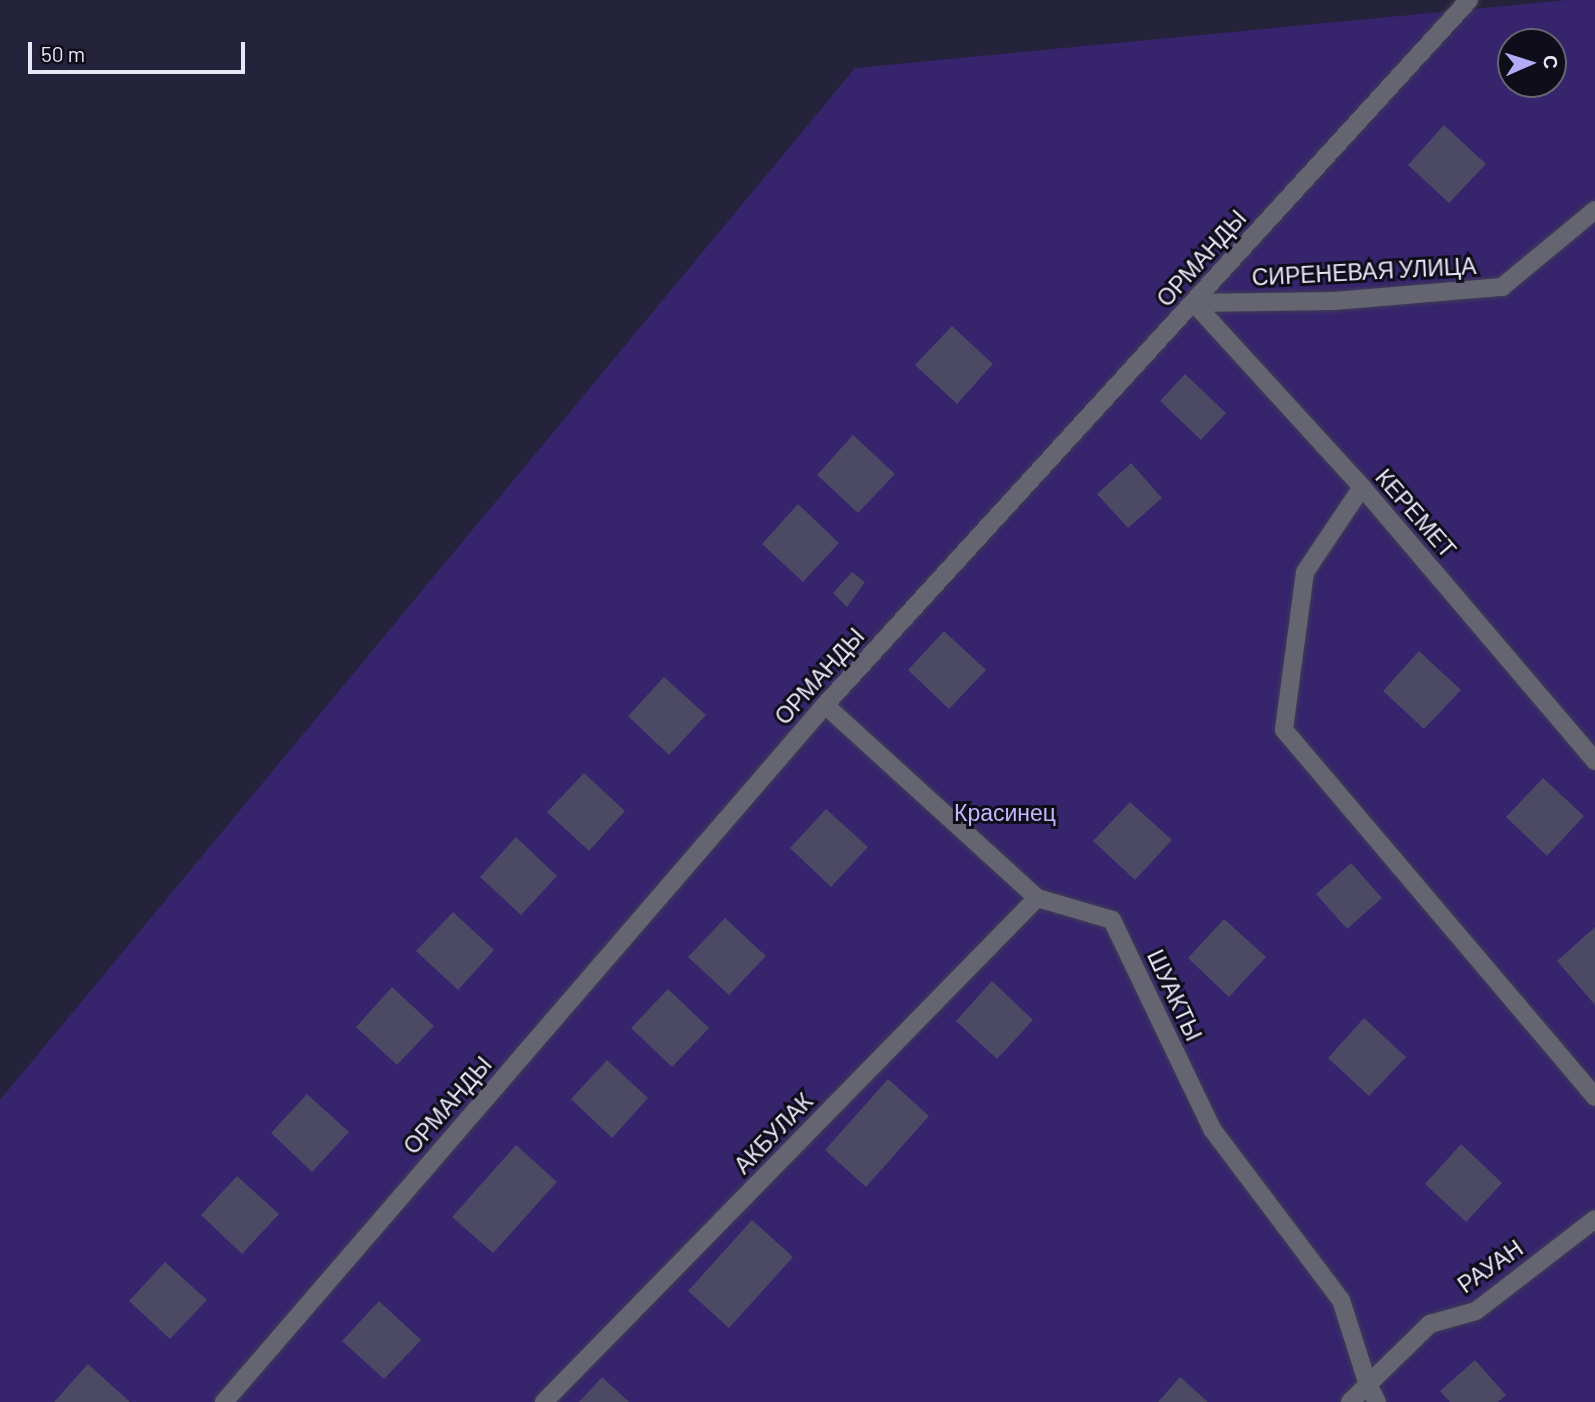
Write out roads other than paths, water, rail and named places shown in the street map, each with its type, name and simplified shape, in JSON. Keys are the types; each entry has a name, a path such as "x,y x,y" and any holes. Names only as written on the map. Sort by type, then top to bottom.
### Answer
{"street":[{"name":"ОРМАНДЫ","path":"224,1402 825,705 1469,0"},
{"name":"СИРЕНЕВАЯ УЛИЦА","path":"1194,303 1334,301 1502,286 1595,210"},
{"name":"КЕРЕМЕТ","path":"1194,303 1362,487 1595,761"},
{"path":"1362,487 1305,572 1284,730 1595,1097"},
{"name":"ШУАКТЫ","path":"825,705 1037,898 1112,920 1212,1129 1341,1300 1368,1385 1377,1402"},
{"name":"АКБУЛАК","path":"544,1402 1037,898"},
{"name":"РАУАН","path":"1350,1402 1430,1324 1476,1311 1595,1219"}],"park label":[{"name":"Красинец","path":"1005,812"}]}
